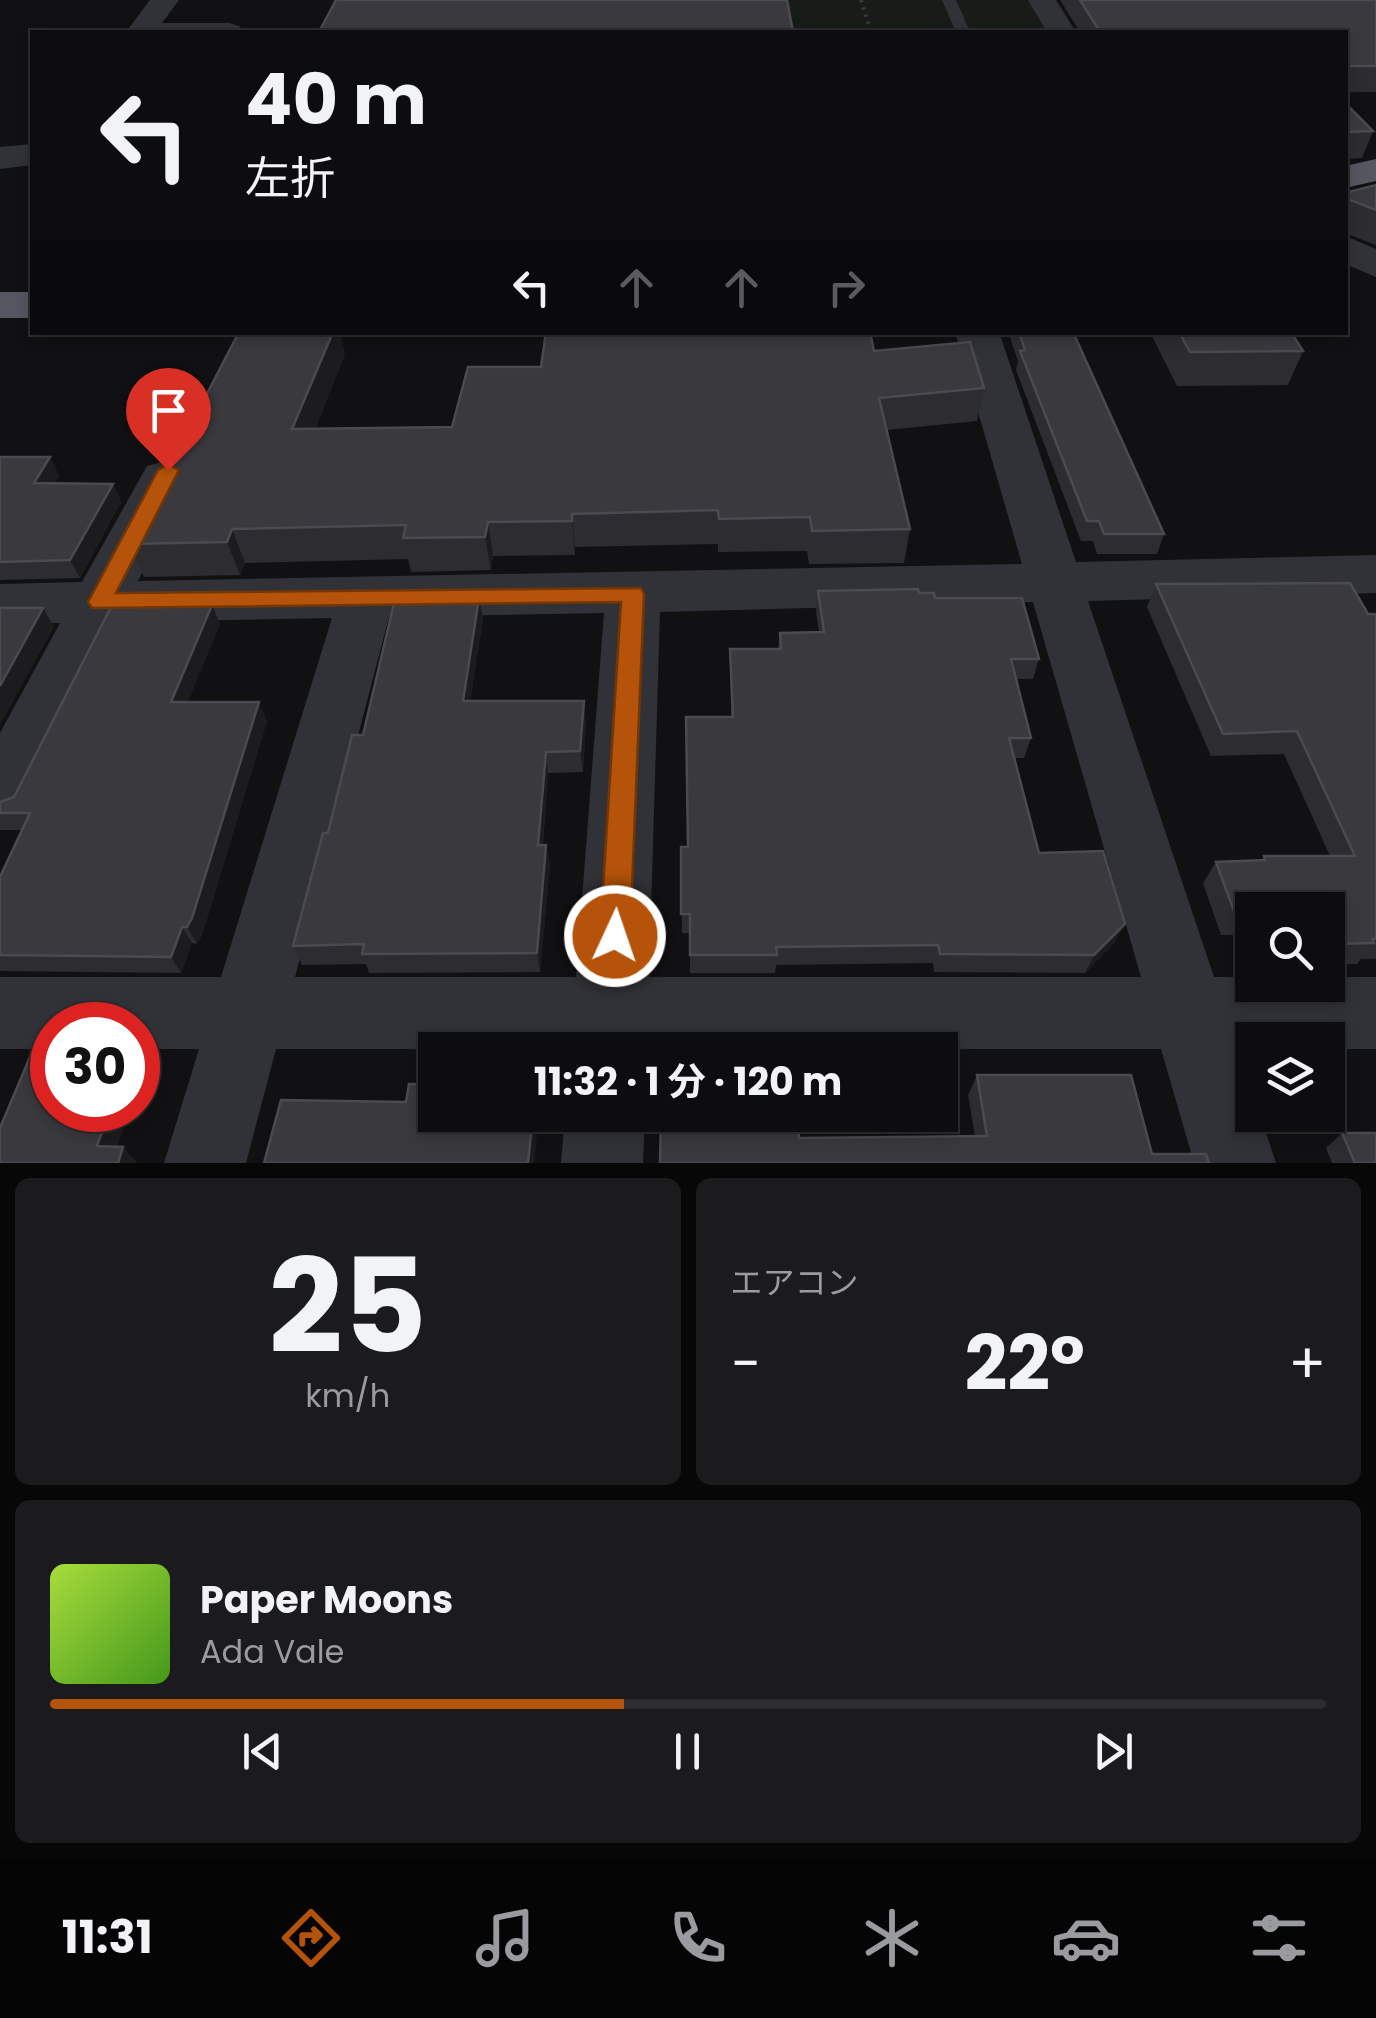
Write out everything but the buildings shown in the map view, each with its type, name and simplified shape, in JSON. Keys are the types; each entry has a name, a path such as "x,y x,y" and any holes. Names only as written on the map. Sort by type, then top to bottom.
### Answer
{"highway":[{"path":"1348,176 1376,170"},
{"path":"0,304 30,305"}],"street":[{"path":"142,30 165,0"},
{"path":"229,30 249,0"},
{"path":"1042,0 1061,30"},
{"path":"0,158 30,155"},
{"path":"1348,250 1376,265"},
{"path":"978,335 1236,1163"},
{"path":"0,794 191,427"},
{"path":"0,604 633,594 1376,574"},
{"path":"610,1031 633,594"},
{"path":"205,1163 366,597"},
{"path":"0,1013 248,1013 610,1031 1188,1013 1376,1013"},
{"path":"602,1163 604,1132"}],"lane":[{"path":"949,0 962,30"}],"path":[{"path":"861,0 869,30"}],"shaded area":[{"path":"353,0 1031,0 1049,30 338,30"}],"route":[{"path":"168,470 100,602 633,594 615,936"}]}
